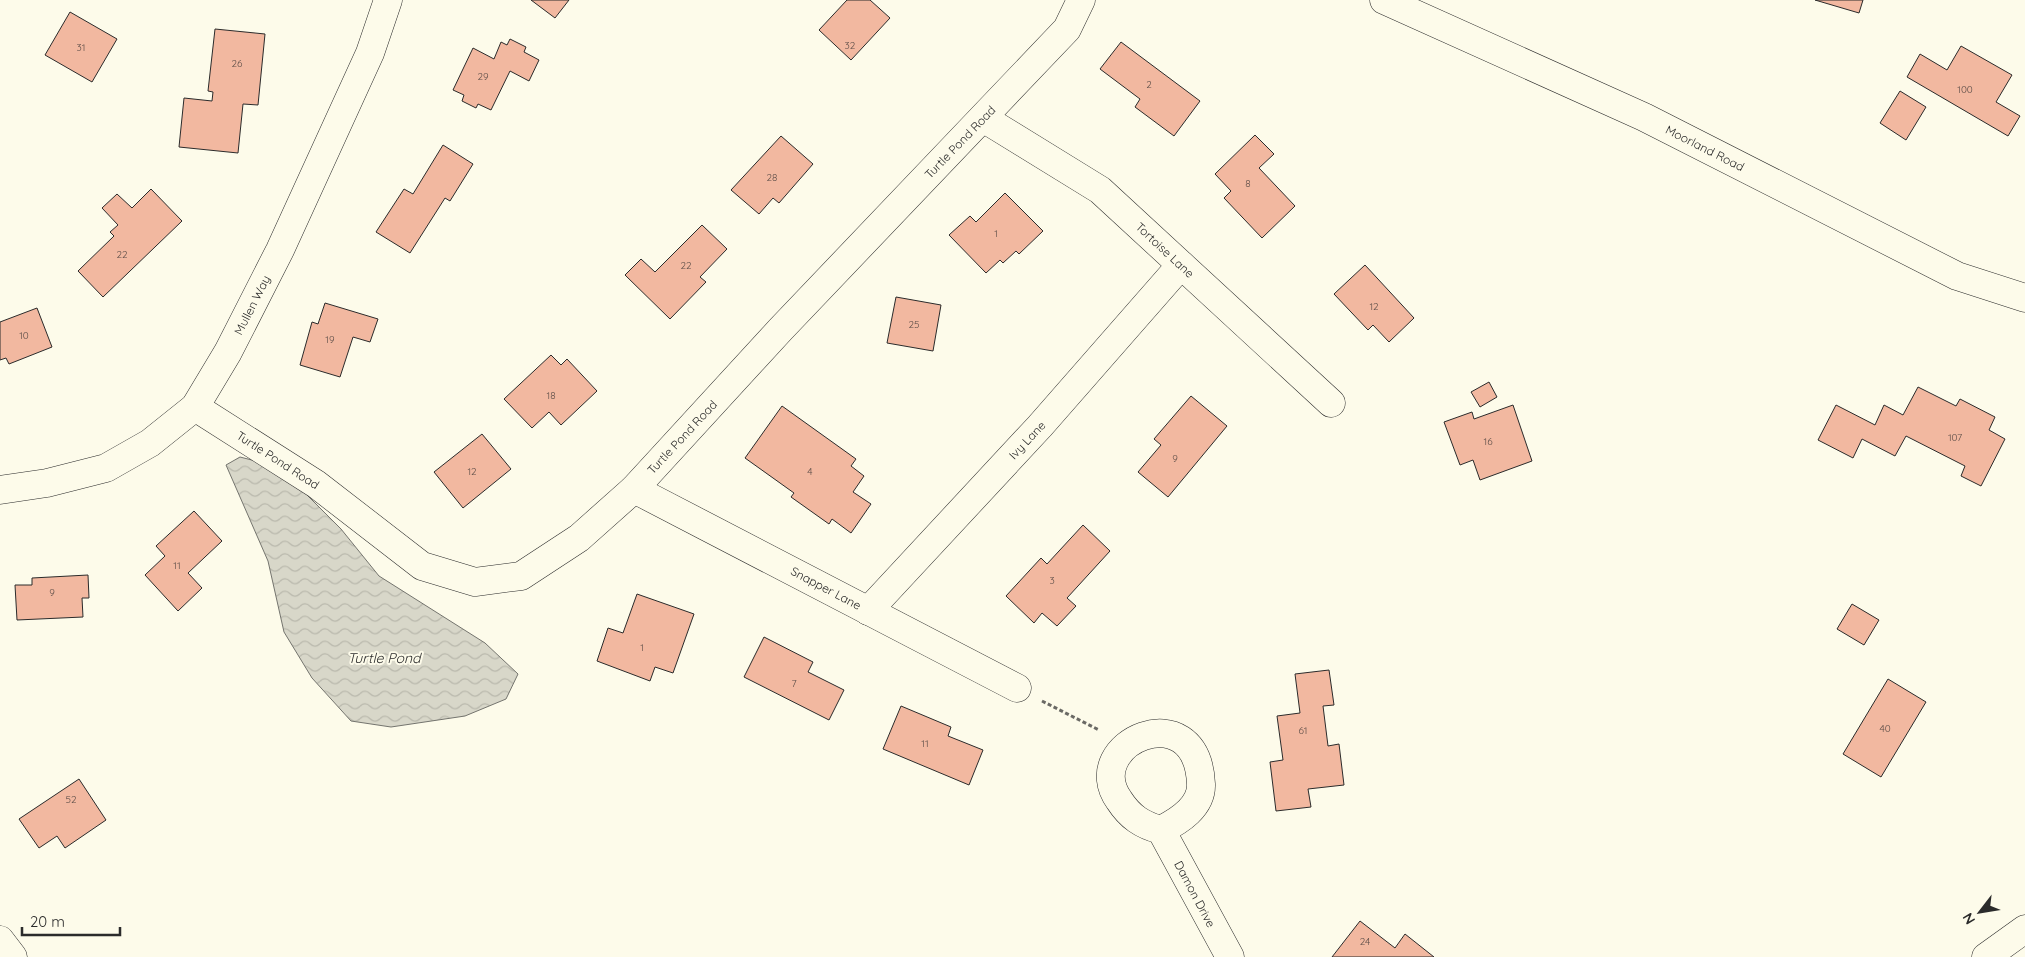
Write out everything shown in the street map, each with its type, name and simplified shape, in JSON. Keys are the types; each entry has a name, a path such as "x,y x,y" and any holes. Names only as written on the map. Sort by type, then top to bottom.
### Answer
{"main road":[{"name":"Mullen Way","path":"0,490 47,483 106,468 150,442 195,407 228,352 280,250 370,53 388,0"},
{"name":"Turtle Pond Road","path":"195,407 316,484 422,566 475,582 522,576 580,538 634,489 780,330 1067,29 1081,0"},
{"name":"Moorland Road","path":"1384,0 1644,118 1957,276 2025,298"},
{"name":"Tortoise Lane","path":"983,118 1100,190 1331,403"},
{"name":"Ivy Lane","path":"868,611 1040,426 1181,264"},
{"name":"Snapper Lane","path":"634,489 1017,688"},
{"path":"1163,732 1180,738 1192,751 1200,771 1201,792 1192,809 1178,822 1161,830 1143,825 1127,812 1115,794 1111,775 1116,758 1126,744 1142,735 1163,732"},
{"name":"Damon Drive","path":"1161,830 1230,957"},
{"path":"1986,957 2025,929"},
{"path":"0,940 13,957"}],"path":[{"path":"1017,688 1126,744"}],"water":[{"name":"Turtle Pond","path":"240,457 279,467 341,529 379,576 485,643 518,674 506,699 465,716 391,727 351,721 312,678 284,632 268,561 226,465"}],"building":[{"path":"531,0 569,0 555,18"},
{"path":"847,0 870,0 890,18 851,60 819,30"},
{"path":"1815,0 1863,0 1859,13"},
{"path":"70,12 117,39 92,82 45,55"},
{"path":"215,29 265,34 258,105 243,104 238,153 179,147 184,98 212,101 213,92 208,91"},
{"path":"510,39 526,47 524,52 539,60 529,81 510,71 491,110 478,104 476,108 462,101 464,95 453,90 473,48 494,59 501,42 507,45"},
{"path":"1121,42 1200,101 1174,136 1135,107 1140,99 1100,69"},
{"path":"1961,46 2012,75 1996,102 2020,116 2008,136 1907,77 1920,54 1947,70"},
{"path":"1900,91 1926,107 1906,140 1880,123"},
{"path":"1255,135 1274,154 1259,168 1295,206 1262,238 1224,198 1231,191 1215,174"},
{"path":"781,136 813,164 779,203 773,198 759,214 731,190"},
{"path":"443,145 473,164 450,201 445,198 410,253 376,232 404,189 413,194"},
{"path":"151,189 182,221 103,297 78,271 114,236 110,232 118,225 102,208 117,194 132,208"},
{"path":"1005,193 1043,231 1019,254 1016,251 1003,263 1000,260 986,273 949,235 970,216 976,222"},
{"path":"702,225 727,249 700,277 706,282 670,319 625,275 641,259 655,272"},
{"path":"1365,265 1414,318 1389,342 1373,325 1368,330 1334,294"},
{"path":"896,297 941,305 933,351 887,343"},
{"path":"325,303 378,319 370,342 353,337 340,377 300,365 312,322 318,324"},
{"path":"37,308 52,347 9,364 6,358 0,360 0,322"},
{"path":"551,355 561,365 567,359 597,391 561,425 549,412 532,428 504,399"},
{"path":"1489,382 1497,397 1480,407 1471,392"},
{"path":"1918,387 1956,406 1960,399 1995,417 1989,430 2005,439 1981,486 1961,476 1965,466 1906,436 1895,456 1862,439 1853,458 1818,440 1836,405 1875,425 1884,405 1903,415"},
{"path":"1191,396 1227,426 1168,497 1138,472 1161,445 1154,439"},
{"path":"1513,405 1532,461 1480,480 1473,460 1460,465 1444,422 1472,412 1474,419"},
{"path":"782,406 856,459 851,466 864,476 853,492 871,504 851,533 832,519 829,524 791,497 794,493 745,458"},
{"path":"482,434 511,469 463,508 434,472"},
{"path":"194,511 222,541 188,573 202,588 178,611 145,575 165,556 156,546"},
{"path":"1083,525 1110,551 1067,598 1076,606 1057,626 1042,613 1034,623 1006,596 1041,558 1047,564"},
{"path":"88,575 89,598 82,598 83,617 17,620 15,585 32,585 32,578"},
{"path":"637,594 694,614 673,673 655,667 650,681 597,661 608,628 623,633"},
{"path":"1852,604 1879,620 1864,645 1837,629"},
{"path":"764,637 813,662 808,672 844,690 829,720 744,677"},
{"path":"1329,670 1334,705 1323,706 1328,746 1339,744 1344,785 1308,789 1311,807 1276,811 1270,762 1283,760 1277,716 1300,713 1295,674"},
{"path":"1888,679 1926,702 1881,777 1843,754"},
{"path":"901,706 951,727 948,736 983,750 969,785 883,749"},
{"path":"79,779 106,820 65,848 57,836 39,848 19,819"},
{"path":"1360,921 1395,948 1405,934 1434,957 1332,957"}]}
